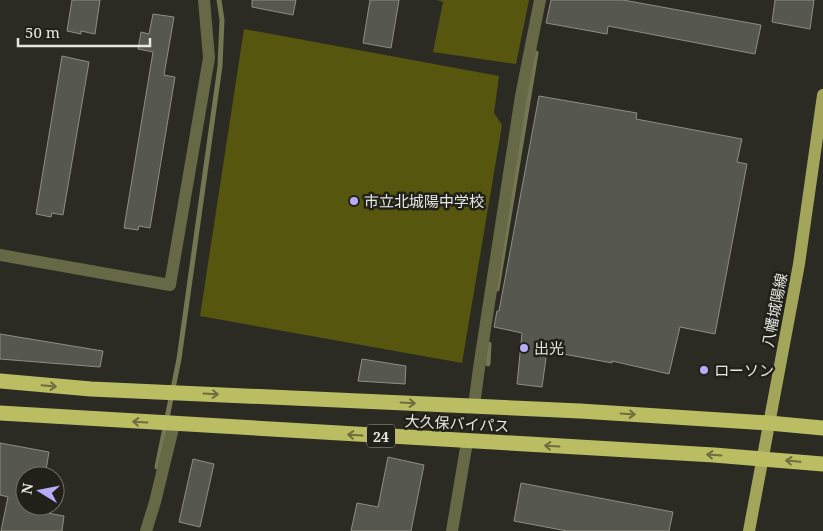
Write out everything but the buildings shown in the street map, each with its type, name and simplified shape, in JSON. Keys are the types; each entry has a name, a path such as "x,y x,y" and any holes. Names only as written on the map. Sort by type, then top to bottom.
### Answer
{"highway":[{"name":"大久保バイパス","path":"0,382 91,389 580,411 823,428"},
{"name":"大久保バイパス","path":"0,413 763,458 823,464"}],"main road":[{"name":"八幡城陽線","path":"749,531 799,264 823,95"}],"street":[{"path":"0,255 170,285 209,58 204,0"},
{"path":"474,406 521,96 540,0"},
{"path":"146,531 174,424"},
{"path":"452,531 467,442"}],"shaded area":[{"path":"437,0 529,0 516,64 433,52 443,2"},
{"name":"市立北城陽中学校","path":"244,29 499,76 494,113 502,125 462,363 200,316"}],"waterway":[{"path":"157,467 179,359 220,66 222,20 219,0"},
{"path":"497,289 536,53"},
{"path":"488,364 489,344"}],"place":[{"name":"市立北城陽中学校","path":"354,201"},
{"name":"出光","path":"524,348"},
{"name":"ローソン","path":"704,370"}]}
